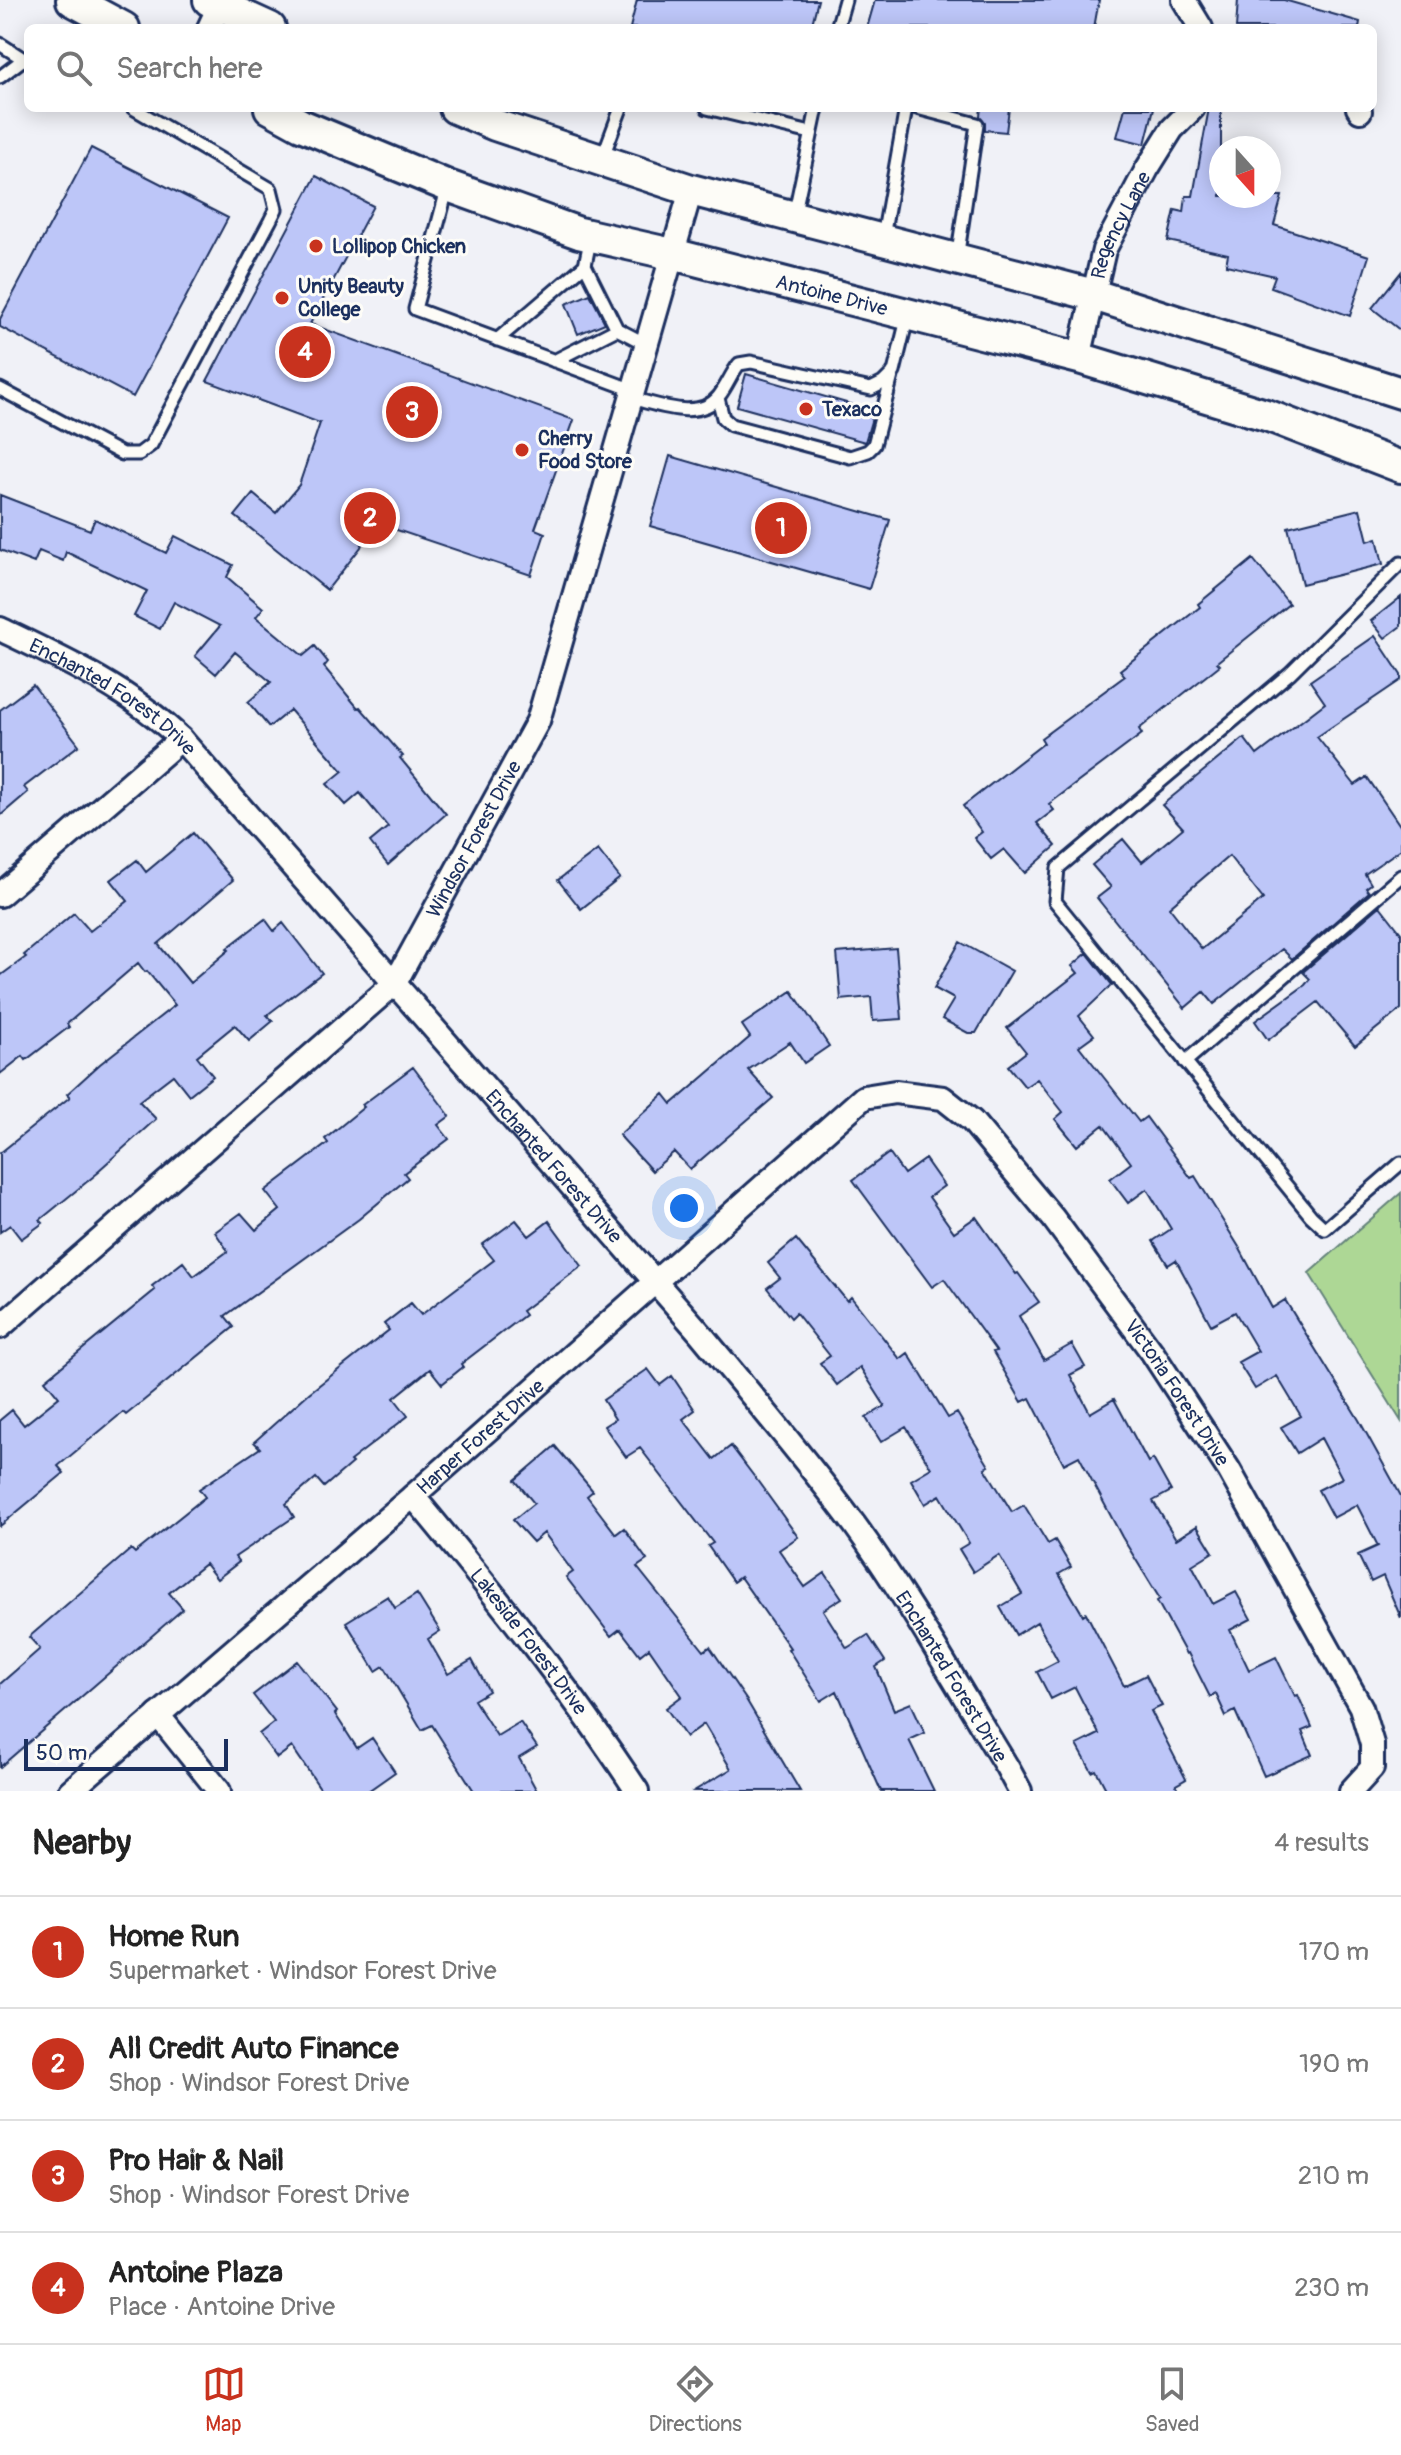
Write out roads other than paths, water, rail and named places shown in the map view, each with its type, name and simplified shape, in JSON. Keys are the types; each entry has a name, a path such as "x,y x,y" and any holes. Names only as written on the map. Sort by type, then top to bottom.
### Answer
{"main road":[{"path":"72,0 117,24"},
{"path":"215,8 259,24"},
{"name":"Antoine Drive","path":"277,112 301,125 448,186 591,236 1079,358 1269,416 1401,467"},
{"path":"464,112 691,190 1094,295 1401,393"}],"street":[{"path":"1184,0 1199,24"},
{"name":"Regency Lane","path":"1079,358 1104,250 1147,169 1172,129 1189,112"},
{"name":"Windsor Forest Drive","path":"0,1327 395,983 538,721 691,190"},
{"name":"Enchanted Forest Drive","path":"0,629 70,662 124,693 181,739 774,1422 855,1525 899,1591 1020,1791"},
{"path":"0,895 181,739"},
{"name":"Harper Forest Drive","path":"70,1791 413,1496 864,1097 895,1092"},
{"name":"Victoria Forest Drive","path":"895,1092 943,1098 972,1121 1053,1218 1152,1352 1229,1470 1361,1707 1372,1744 1372,1768 1351,1791"},
{"name":"Lakeside Forest Drive","path":"413,1496 538,1651 594,1725 637,1791"},
{"path":"158,1715 219,1791"}],"lane":[{"path":"838,24 845,0"},
{"path":"0,44 24,59"},
{"path":"0,77 24,61"},
{"path":"0,389 122,454 139,454 151,445 270,221 276,209 271,189 142,112"},
{"path":"602,160 620,112"},
{"path":"724,112 811,133"},
{"path":"794,217 816,112"},
{"path":"883,240 905,112"},
{"path":"932,112 977,124 957,259"},
{"path":"448,186 415,309 632,394 693,411 718,398 739,364 751,362 871,389 894,372"},
{"path":"497,340 585,265 591,236"},
{"path":"585,265 617,329 646,344"},
{"path":"718,398 723,418 731,425 850,457 868,451 874,445 909,314"},
{"path":"554,361 617,329"},
{"path":"1401,563 1290,673 1058,868 1055,901 1311,1216 1325,1229 1401,1163"},
{"path":"1185,1062 1401,876"}],"place":[{"name":"Lollipop Chicken","path":"316,246"},
{"name":"Unity Beauty College","path":"282,298"},
{"name":"Antoine Plaza","path":"305,352"},
{"name":"Texaco","path":"806,409"},
{"name":"Pro Hair & Nail","path":"412,412"},
{"name":"Cherry Food Store","path":"522,450"},
{"name":"All Credit Auto Finance","path":"370,518"},
{"name":"Home Run","path":"781,528"}]}
